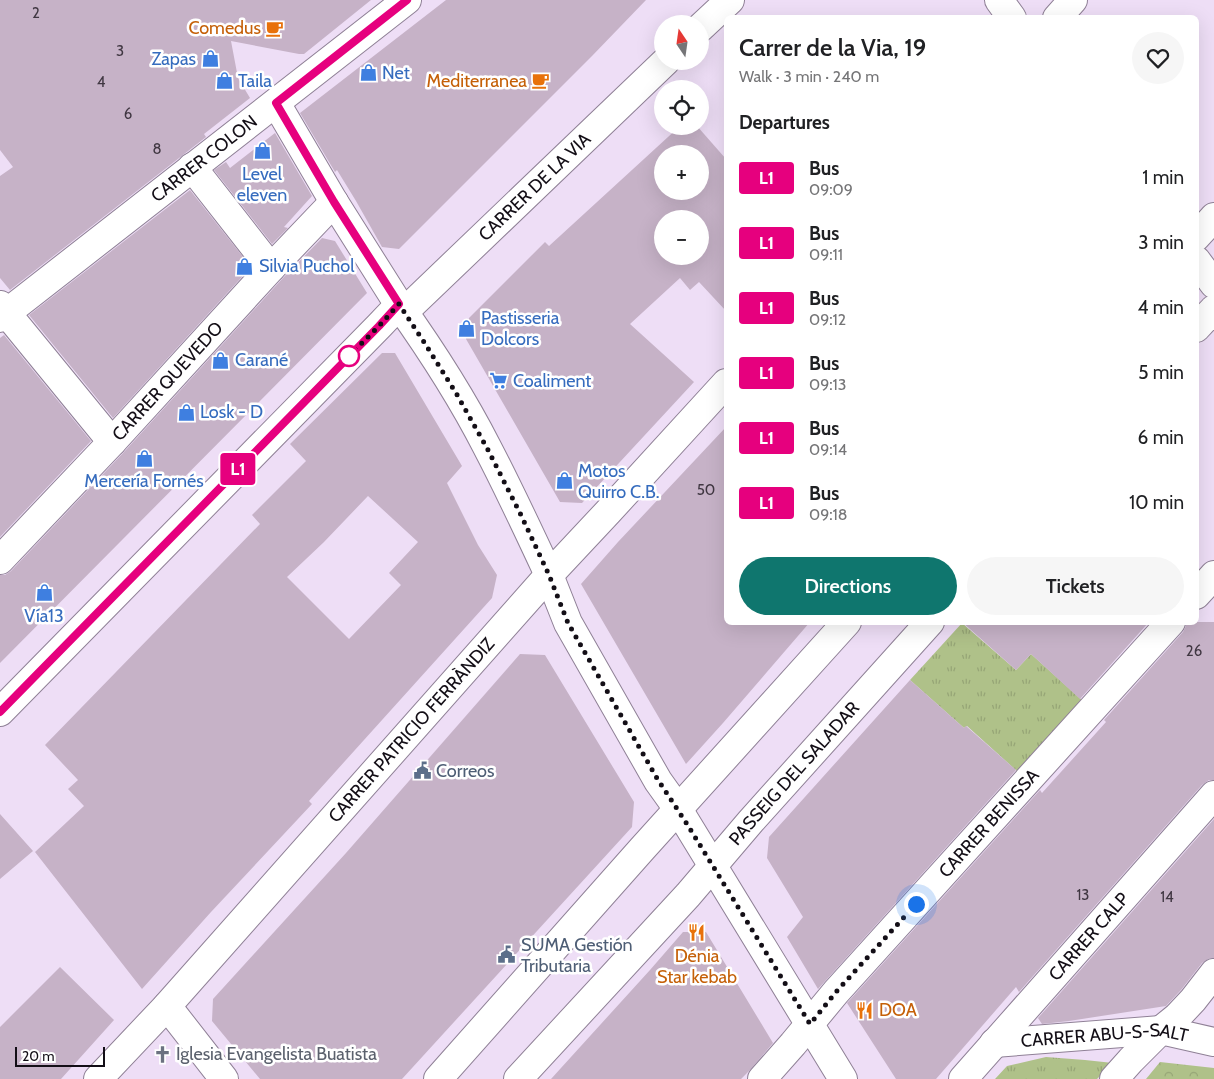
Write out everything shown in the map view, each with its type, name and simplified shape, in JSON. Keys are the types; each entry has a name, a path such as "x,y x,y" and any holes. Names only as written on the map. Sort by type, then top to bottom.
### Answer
{"street":[{"name":"CARRER COLON","path":"2,312 276,103 407,0"},
{"path":"709,20 730,0"},
{"path":"999,0 1010,15"},
{"path":"1060,15 1073,0"},
{"name":"CARRER DE LA VIA","path":"5,707 379,326 401,308 656,70"},
{"path":"276,103 334,202 473,421 521,515 549,575 568,623 658,780 678,809 844,1079"},
{"path":"192,167 271,268"},
{"name":"CARRER QUEVEDO","path":"0,560 334,202"},
{"path":"1199,234 1214,217"},
{"path":"1199,264 1214,284"},
{"path":"1199,325 1214,309"},
{"path":"2,312 112,442"},
{"name":"CARRER PATRICIO FERRÀNDIZ","path":"98,1079 166,1006 549,575 724,385"},
{"path":"1199,592 1214,575"},
{"path":"438,1079 844,625"},
{"name":"PASSEIG DEL SALADAR","path":"518,1079 713,867 751,821 927,625"},
{"name":"CARRER BENISSA","path":"762,1079 836,992 1168,625"},
{"name":"CARRER CALP","path":"963,1079 1214,795"},
{"path":"1114,1079 1161,1030 1177,1017 1214,973"},
{"path":"166,1006 224,1079"},
{"name":"CARRER ABU-S-SALT","path":"994,1043 1161,1030 1214,1042"}],"green space":[{"path":"960,625 964,625 1016,670 1031,654 1083,701 1018,772 967,726 964,728 910,680"},
{"path":"1046,1057 1113,1063 1097,1079 995,1079 1007,1066"},
{"path":"1160,1062 1214,1068 1214,1079 1146,1079"}],"building":[{"path":"0,0 371,0 304,54 231,41 238,78 250,98 204,134 206,137 10,290 0,278 0,176 13,167 0,150"},
{"path":"446,0 646,0 399,249 382,247 356,201 337,170 335,172 300,113"},
{"path":"275,133 312,196 284,227 288,228 272,244 214,170 226,162 230,168"},
{"path":"670,135 705,135 724,157 724,309 699,282 690,290 680,278 630,324 694,382 582,503 560,502 466,339 469,318 545,242 549,246 654,150 654,200 709,200 709,145 659,145"},
{"path":"190,190 251,267 113,418 29,315"},
{"path":"322,238 335,241 367,293 0,663 0,575 5,575 11,571"},
{"path":"4,335 91,441 0,537 0,338"},
{"path":"382,353 395,353 462,466 447,483 478,545 497,575 492,598 309,801 312,804 142,989 35,852 84,806 68,789 78,780 45,745 260,524 252,515 306,461 290,444","holes":["368,496 418,542 389,573 401,585 349,639 287,577"]},
{"path":"724,429 724,625 807,625 686,764 581,584"},
{"path":"1199,622 1214,622 1214,780 1209,780 1202,785 1019,992 1016,987 936,1079 896,1079 847,1003 1040,790 1042,793 1106,722 1104,720 1183,632 1186,626 1199,625"},
{"path":"965,625 1146,625 1080,699 1031,654 1016,670"},
{"path":"520,654 545,655 634,802 632,827 402,1079 260,1079 212,1021 213,999 346,853"},
{"path":"910,680 964,728 966,726 1016,770 818,989 787,937 803,917 767,858 769,837"},
{"path":"0,814 33,851 0,879"},
{"path":"1214,819 1214,958 1202,963 1166,1006 1042,1024 1038,1018"},
{"path":"683,932 706,932 773,1043 750,1070 741,1079 551,1079 650,970"},
{"path":"60,967 114,1020 61,1079 0,1079 0,1027"}],"bus line":[{"name":"L1","path":"0,712 399,304 334,202 276,103 407,0"}],"place":[{"name":"Comedus","path":"275,28"},
{"name":"Zapas","path":"210,59"},
{"name":"Net","path":"368,73"},
{"name":"Taila","path":"224,81"},
{"name":"Mediterranea","path":"541,81"},
{"name":"Level eleven","path":"262,151"},
{"name":"Silvia Puchol","path":"245,266"},
{"name":"Pastisseria Dolcors","path":"467,328"},
{"name":"Carané","path":"221,360"},
{"name":"Coaliment","path":"499,381"},
{"name":"Losk - D","path":"186,412"},
{"name":"Mercería Fornés","path":"144,458"},
{"name":"Motos Quirro C.B.","path":"564,481"},
{"name":"Vía13","path":"44,593"},
{"name":"Correos","path":"422,771"},
{"name":"Dénia Star kebab","path":"697,933"},
{"name":"SUMA Gestión Tributaria","path":"507,955"},
{"name":"DOA","path":"865,1010"},
{"name":"Iglesia Evangelista Buatista","path":"162,1054"}],"route":[{"path":"349,356 399,304 473,421 521,515 549,575 568,623 658,780 678,809 810,1024 836,992 916,904"}]}
